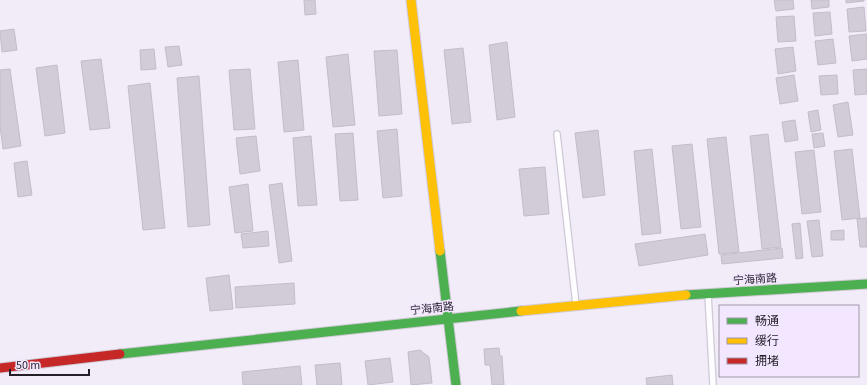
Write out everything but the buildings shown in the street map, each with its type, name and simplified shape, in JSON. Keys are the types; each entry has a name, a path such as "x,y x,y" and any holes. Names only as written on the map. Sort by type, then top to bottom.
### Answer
{"street":[{"path":"411,0 456,385"},
{"name":"宁海南路","path":"0,368 215,343 576,305 708,294 867,284"}],"lane":[{"path":"557,134 576,305"},
{"path":"708,294 713,385"}],"traffic: fast":[{"path":"440,251 456,385"},
{"path":"686,295 867,284"},
{"path":"120,354 521,311"}],"traffic: slow":[{"path":"411,0 440,251"},
{"path":"521,311 686,295"}],"traffic: jam":[{"path":"0,368 120,354"}]}
